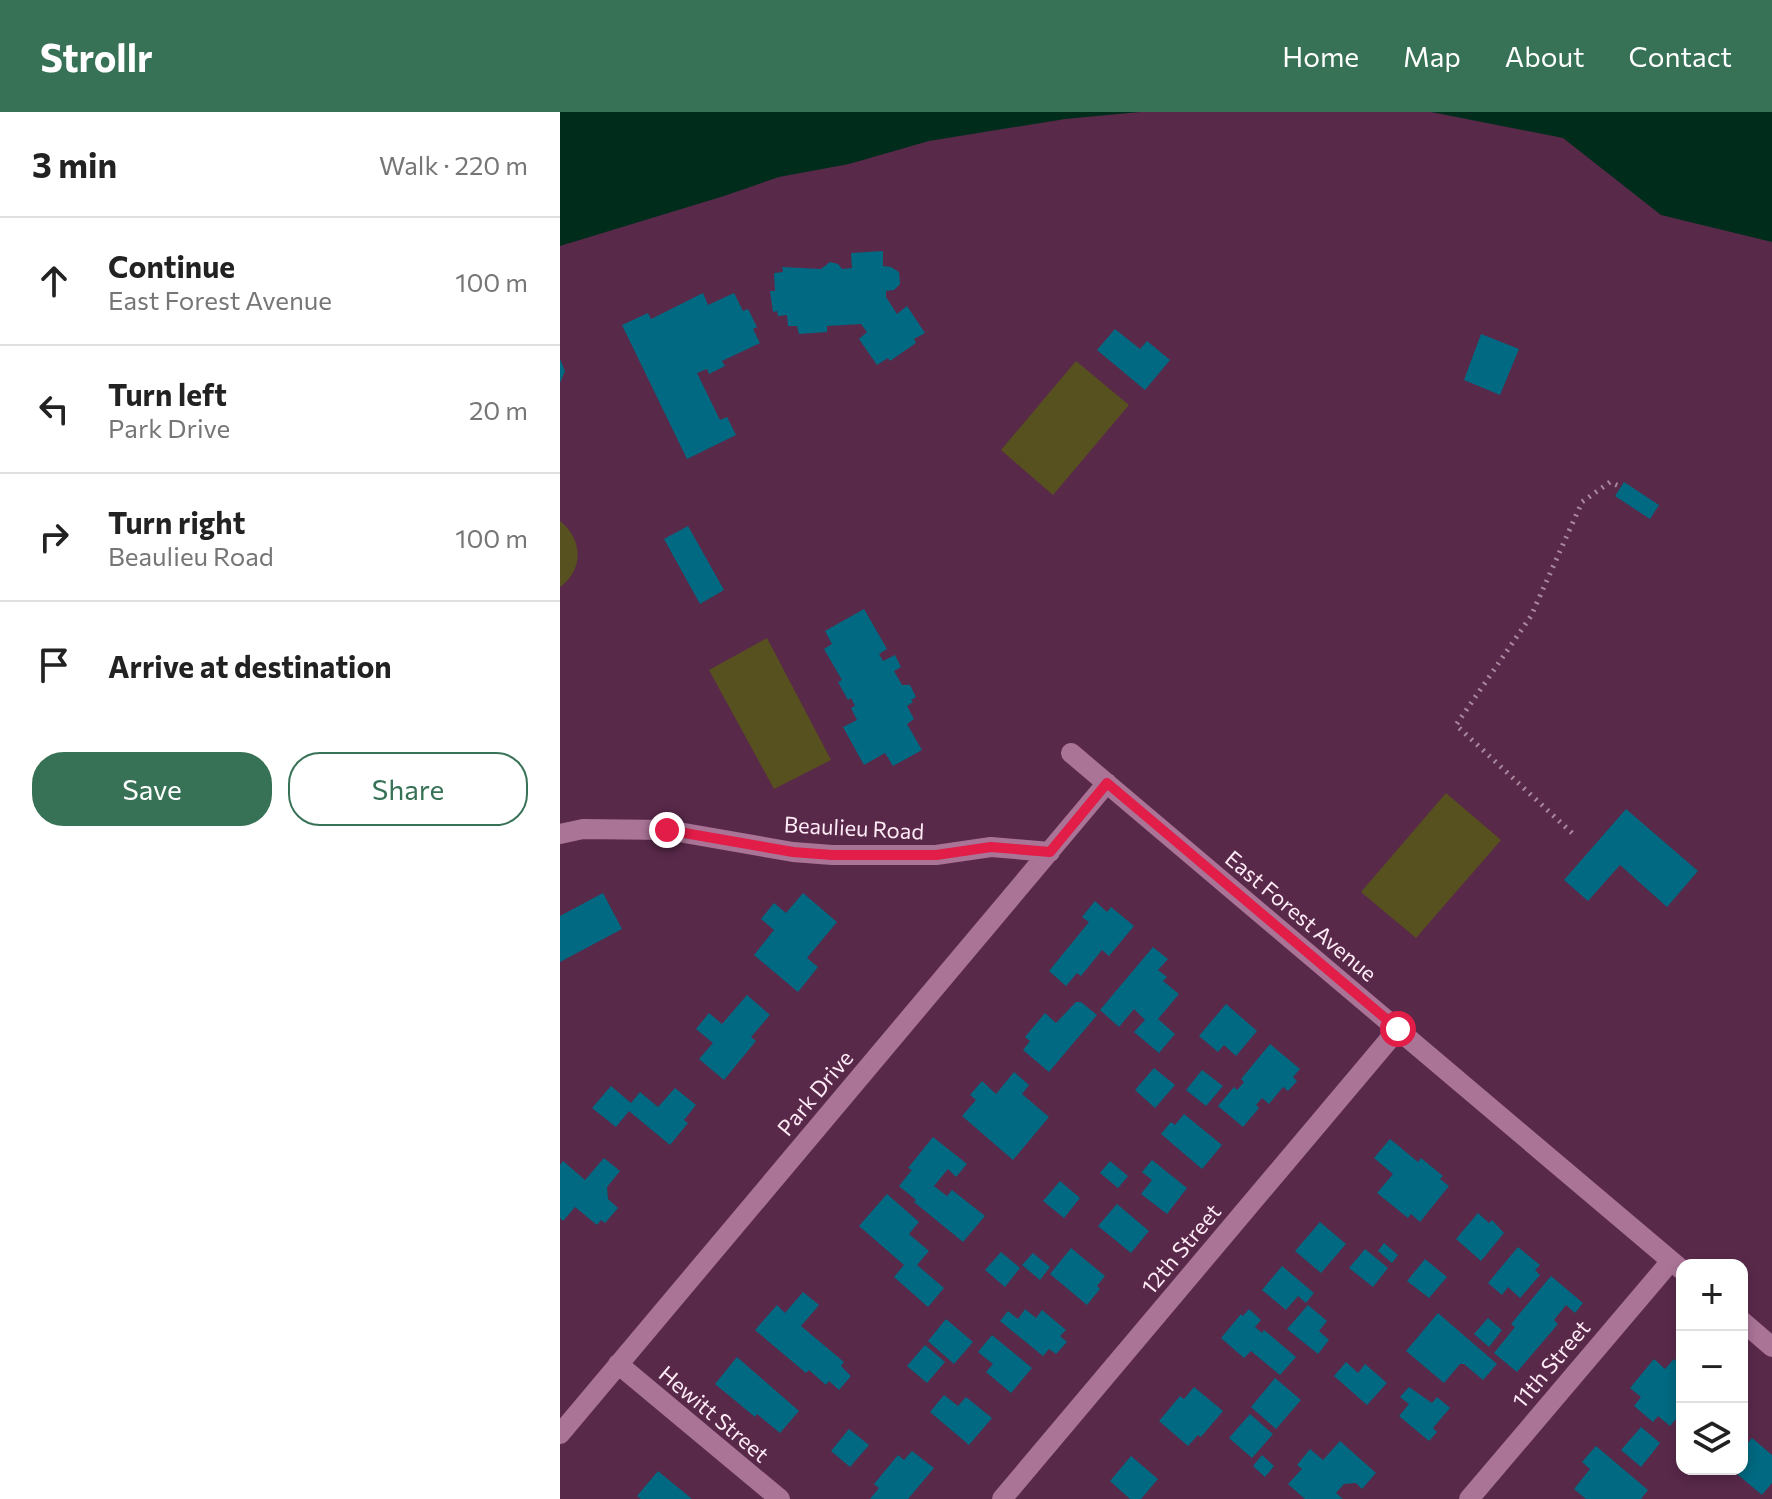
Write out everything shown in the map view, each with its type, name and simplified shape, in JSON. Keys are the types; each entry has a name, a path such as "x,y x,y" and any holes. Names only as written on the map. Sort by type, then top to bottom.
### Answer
{"street":[{"name":"East Forest Avenue","path":"1071,753 1676,1266"},
{"name":"Park Drive","path":"560,1434 1107,783"},
{"name":"Beaulieu Road","path":"560,834 583,829 667,830 793,852 832,855 936,855 991,847 1050,852"},
{"name":"12th Street","path":"1002,1499 1398,1029"},
{"name":"11th Street","path":"1469,1499 1676,1266"},
{"path":"1748,1326 1772,1347"},
{"name":"Hewitt Street","path":"618,1364 780,1499"}],"path":[{"path":"1572,833 1456,725 1531,616 1582,502 1610,482 1621,487"}],"shaded area":[{"path":"560,112 1140,112 1065,119 929,141 849,164 779,177 560,246"},
{"path":"1431,112 1772,112 1772,242 1661,215 1563,138"},
{"path":"1076,361 1129,405 1053,495 1001,450"},
{"path":"560,521 573,537 578,554 573,572 560,587"},
{"path":"767,638 831,760 774,789 709,670"},
{"path":"1446,793 1501,840 1416,938 1361,892"}],"building":[{"path":"883,251 883,266 899,272 900,284 894,290 886,291 886,297 897,314 907,306 925,333 890,361 888,358 877,365 859,339 867,332 861,324 827,326 827,332 799,334 797,326 788,326 787,315 778,316 777,311 773,312 770,291 775,291 774,273 783,272 782,267 821,269 830,262 842,269 852,268 851,253"},
{"path":"703,293 708,305 734,293 743,311 748,309 757,327 753,329 760,343 722,361 725,366 709,374 707,369 697,373 720,420 727,417 736,435 687,459 622,325 648,313 651,319"},
{"path":"1115,329 1140,349 1147,341 1170,360 1145,390 1097,350"},
{"path":"1481,334 1519,349 1500,395 1464,380"},
{"path":"560,359 565,371 560,383"},
{"path":"1624,482 1659,505 1650,519 1615,496"},
{"path":"688,526 724,590 700,604 664,539"},
{"path":"864,609 887,649 879,654 883,661 895,655 901,667 894,671 902,685 910,685 916,697 907,706 914,719 907,724 922,750 893,766 885,753 864,765 843,727 857,720 851,708 855,706 838,682 842,680 824,649 832,644 825,631"},
{"path":"1626,809 1698,871 1667,907 1620,865 1588,901 1564,880"},
{"path":"603,893 622,929 560,962 560,916"},
{"path":"803,893 837,922 807,958 818,967 798,992 754,955 774,930 761,919 774,903 786,913"},
{"path":"1095,901 1107,912 1111,907 1134,926 1109,956 1102,950 1081,976 1077,973 1066,986 1049,971 1089,922 1082,917"},
{"path":"1153,947 1168,959 1158,970 1167,977 1163,981 1179,994 1158,1019 1175,1034 1159,1053 1134,1032 1145,1020 1134,1009 1119,1027 1100,1010"},
{"path":"747,995 770,1015 751,1037 756,1041 724,1080 699,1059 713,1043 696,1029 709,1013 722,1024"},
{"path":"1076,1002 1081,1002 1097,1015 1049,1072 1023,1050 1030,1041 1025,1037 1045,1013 1056,1023"},
{"path":"1226,1004 1257,1031 1236,1056 1224,1045 1218,1052 1199,1036"},
{"path":"1270,1044 1300,1069 1293,1077 1297,1081 1288,1091 1283,1087 1269,1104 1262,1098 1256,1105 1259,1108 1243,1127 1218,1106 1234,1087 1237,1090 1244,1082 1241,1079"},
{"path":"1154,1068 1175,1085 1155,1108 1135,1090"},
{"path":"1202,1070 1223,1086 1206,1106 1186,1090"},
{"path":"1014,1072 1029,1085 1022,1094 1049,1117 1013,1160 962,1116 976,1100 970,1095 982,1081 996,1094"},
{"path":"611,1086 631,1103 640,1092 658,1107 675,1088 696,1105 684,1120 688,1123 670,1145 629,1111 616,1127 592,1108"},
{"path":"1184,1114 1222,1145 1202,1169 1161,1134 1171,1122 1175,1125"},
{"path":"933,1137 967,1164 956,1177 948,1169 934,1186 947,1196 952,1190 985,1216 963,1242 899,1186 912,1170 908,1168"},
{"path":"1390,1139 1418,1162 1421,1158 1443,1176 1440,1179 1449,1186 1420,1222 1411,1214 1408,1218 1377,1193 1393,1174 1374,1158"},
{"path":"604,1158 620,1171 607,1187 608,1199 618,1208 605,1223 601,1220 597,1225 575,1207 563,1221 560,1218 560,1165 563,1161 585,1180"},
{"path":"1152,1160 1187,1188 1167,1214 1141,1194 1152,1180 1142,1172"},
{"path":"1110,1161 1128,1176 1118,1188 1100,1173"},
{"path":"1060,1181 1080,1198 1064,1218 1043,1201"},
{"path":"887,1194 919,1222 909,1234 929,1251 917,1265 944,1288 928,1307 894,1277 904,1265 859,1226"},
{"path":"1117,1204 1149,1231 1131,1253 1098,1226"},
{"path":"1478,1213 1489,1223 1492,1220 1504,1233 1481,1261 1456,1239"},
{"path":"1320,1222 1346,1244 1321,1273 1295,1251"},
{"path":"1384,1243 1398,1255 1392,1263 1378,1251"},
{"path":"1518,1247 1540,1265 1535,1270 1540,1275 1520,1298 1508,1287 1502,1295 1488,1283"},
{"path":"1071,1248 1105,1276 1097,1286 1100,1289 1087,1305 1050,1274"},
{"path":"1365,1249 1388,1268 1373,1287 1349,1268"},
{"path":"1001,1252 1020,1268 1005,1287 985,1270"},
{"path":"1033,1253 1050,1267 1040,1280 1022,1265"},
{"path":"1425,1259 1447,1277 1429,1298 1407,1281"},
{"path":"1282,1266 1314,1293 1306,1303 1298,1296 1286,1310 1262,1290"},
{"path":"1551,1276 1583,1303 1575,1313 1566,1305 1554,1320 1558,1324 1517,1372 1494,1353 1515,1327 1511,1324"},
{"path":"803,1292 819,1305 801,1326 844,1362 841,1366 851,1376 839,1390 829,1381 826,1385 809,1370 806,1373 755,1330 777,1305 785,1313"},
{"path":"1308,1305 1327,1321 1319,1331 1329,1340 1318,1354 1287,1329"},
{"path":"1025,1309 1036,1318 1042,1310 1066,1330 1060,1336 1067,1342 1056,1354 1049,1349 1043,1356 1000,1321 1008,1311 1018,1319"},
{"path":"1249,1309 1261,1320 1255,1327 1262,1333 1264,1330 1296,1357 1280,1375 1251,1351 1244,1358 1221,1338"},
{"path":"1438,1313 1497,1364 1483,1380 1460,1364 1444,1383 1406,1351"},
{"path":"1488,1318 1502,1330 1489,1347 1474,1334"},
{"path":"946,1319 973,1342 954,1364 928,1341"},
{"path":"992,1335 1032,1368 1011,1393 986,1372 993,1364 978,1352"},
{"path":"925,1345 945,1362 927,1383 907,1366"},
{"path":"737,1357 799,1411 780,1433 715,1384"},
{"path":"1654,1359 1665,1369 1674,1359 1676,1419 1670,1426 1658,1416 1653,1422 1634,1406 1641,1397 1630,1388"},
{"path":"1346,1362 1358,1373 1365,1364 1387,1383 1367,1405 1334,1376"},
{"path":"1275,1378 1301,1400 1276,1429 1251,1407"},
{"path":"1194,1387 1223,1411 1201,1437 1198,1435 1188,1446 1159,1421 1180,1396 1184,1399"},
{"path":"1409,1387 1432,1403 1437,1397 1450,1408 1433,1428 1437,1432 1429,1441 1399,1416 1409,1404 1400,1397"},
{"path":"944,1395 958,1406 966,1397 992,1418 969,1445 930,1412"},
{"path":"1250,1414 1273,1434 1252,1458 1229,1438"},
{"path":"1641,1427 1660,1443 1641,1467 1621,1450"},
{"path":"849,1429 869,1445 850,1467 831,1451"},
{"path":"1752,1438 1772,1455 1772,1483 1762,1495 1738,1475 1748,1475 1748,1443"},
{"path":"1340,1441 1376,1473 1362,1489 1356,1483 1344,1484 1336,1493 1343,1499 1305,1499 1288,1484 1302,1469 1297,1465 1310,1449 1323,1460"},
{"path":"1596,1446 1648,1490 1641,1499 1586,1499 1574,1489 1590,1469 1582,1462"},
{"path":"912,1451 934,1468 908,1499 870,1499 879,1488 874,1484 898,1455 904,1460"},
{"path":"1262,1455 1274,1466 1265,1477 1253,1466"},
{"path":"1131,1456 1158,1479 1141,1499 1130,1499 1110,1481"},
{"path":"658,1471 692,1499 641,1499 637,1496"}],"route":[{"path":"667,830 793,852 832,855 936,855 991,847 1050,852 1107,783 1398,1029"}]}
